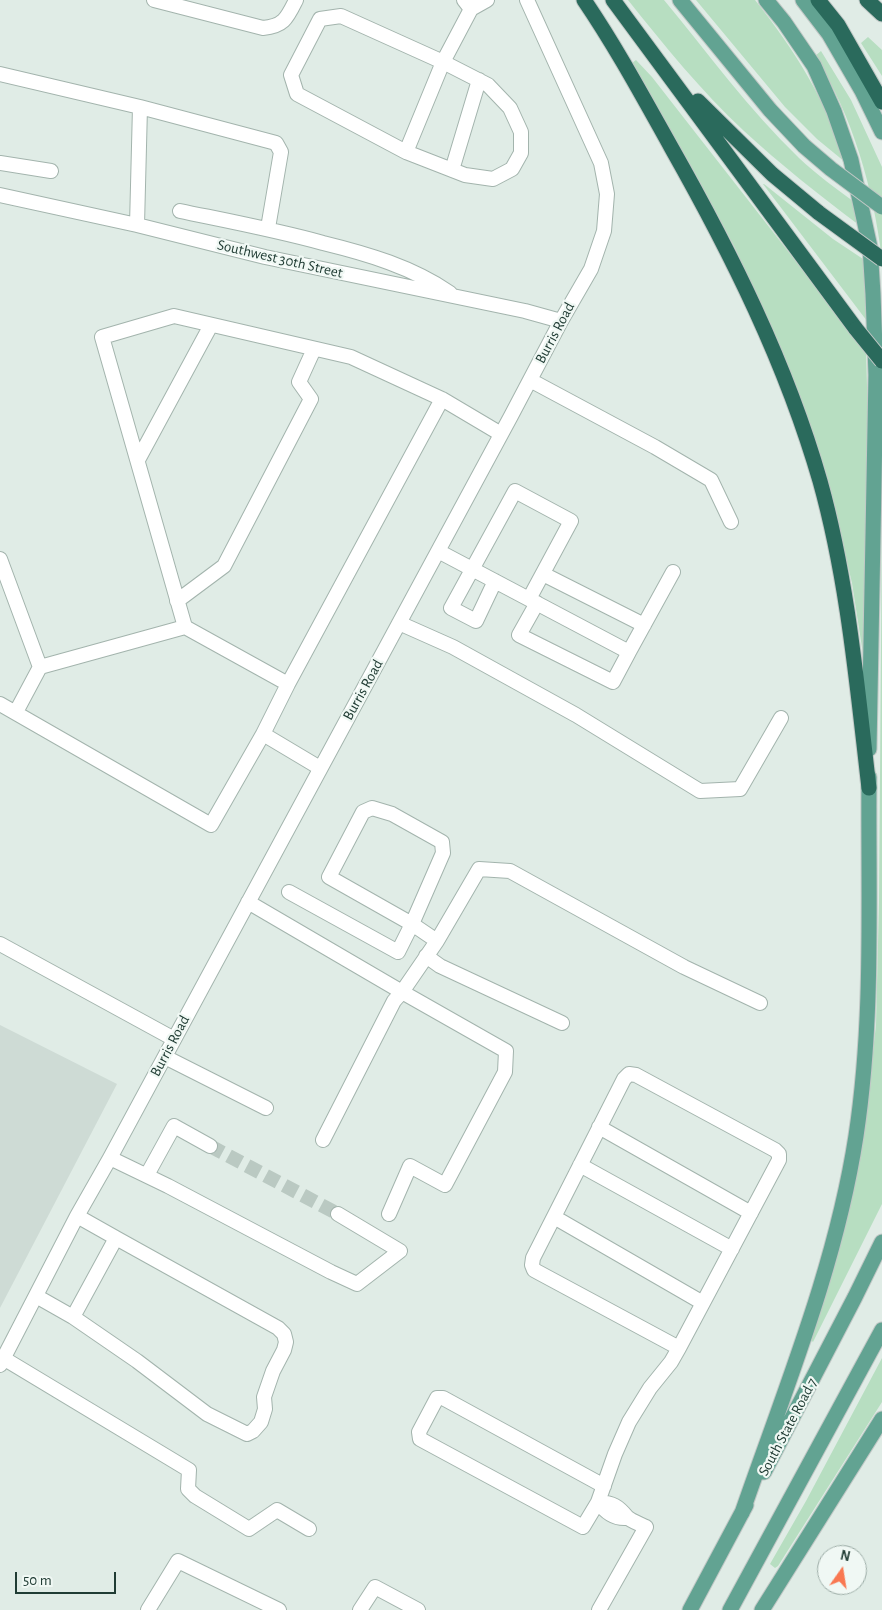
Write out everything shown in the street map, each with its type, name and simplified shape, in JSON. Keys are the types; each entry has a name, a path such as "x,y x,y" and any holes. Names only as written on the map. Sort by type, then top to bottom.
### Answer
{"highway":[{"path":"584,0 630,75 697,194 753,303 791,393 820,482 837,557 850,630 869,788"},
{"path":"613,0 856,329 882,360"},
{"path":"818,0 838,25 882,102"},
{"path":"867,0 882,14"},
{"path":"646,44 714,118 772,174 882,259"}],"main road":[{"path":"680,0 770,110 804,146 882,207"},
{"path":"742,1513 822,1282 840,1221 856,1136 866,1056 869,950 869,788 876,375 870,247 851,160 834,112 814,66 784,22 766,0"},
{"path":"804,0 829,34 862,91 882,132"},
{"name":"South State Road 7","path":"690,1610 801,1403 882,1242"},
{"path":"730,1610 882,1330"},
{"path":"762,1610 882,1419"}],"street":[{"path":"154,0 263,28 280,24 288,16 296,0"},
{"path":"406,152 467,5 486,0"},
{"name":"Burris Road","path":"2,1362 77,1216 438,551 560,321 591,269 604,230 607,194 602,163 527,0"},
{"path":"341,16 443,62 488,85 510,108 521,132 521,153 512,169 493,179 465,175 406,152 297,94 291,75 320,19 341,16"},
{"path":"0,74 140,107 276,143 281,152 268,228"},
{"path":"452,170 479,80"},
{"path":"137,225 140,107"},
{"path":"0,163 51,171"},
{"name":"Southwest 30th Street","path":"0,195 137,225 265,257 524,311 560,321"},
{"path":"180,212 268,228 374,256 432,280 455,297"},
{"path":"185,628 102,336 174,316 352,357 442,399 501,434"},
{"path":"138,460 211,325"},
{"path":"177,601 224,566 311,399 298,382 314,349"},
{"path":"530,380 711,480 730,522"},
{"path":"0,704 211,825 263,734 288,684 442,399"},
{"path":"495,581 476,621 451,608 515,490 571,521 543,574 519,635 613,682 673,572"},
{"path":"438,551 629,652"},
{"path":"0,559 40,667"},
{"path":"543,574 644,625"},
{"path":"399,623 453,647 576,715 700,791 740,789 781,718"},
{"path":"16,712 40,667 185,628 288,684"},
{"path":"263,734 320,768"},
{"path":"289,892 398,952 412,924 443,853 442,842 392,814 372,808 363,812 329,877 412,924 437,941"},
{"path":"324,1140 394,1001 437,941 479,869 510,871 684,967 760,1003"},
{"path":"248,902 506,1051 505,1072 445,1186 410,1166 389,1214"},
{"path":"0,944 174,1038"},
{"path":"426,956 440,966 562,1023"},
{"path":"164,1057 266,1108"},
{"path":"604,1486 443,1398 437,1398 419,1432 420,1439 583,1527 598,1502 629,1422 650,1388 671,1362 679,1348 703,1304 752,1213 779,1160 779,1154 775,1150 636,1075 629,1074 624,1079 599,1127 533,1258 532,1265 534,1270 679,1348"},
{"path":"147,1175 174,1126 210,1146"},
{"path":"599,1127 752,1213"},
{"path":"110,1158 147,1175 331,1272 358,1284 400,1251 338,1214"},
{"path":"580,1165 732,1249"},
{"path":"36,1296 73,1316 207,1414 246,1434 253,1431 261,1422 264,1397 273,1371 284,1350 286,1342 284,1334 278,1328 77,1216"},
{"path":"554,1217 703,1304"},
{"path":"73,1316 116,1238"},
{"path":"2,1362 189,1470 188,1489 195,1496 249,1529 277,1510 308,1529"},
{"path":"598,1502 608,1502 624,1511 627,1518 646,1527 599,1610"},
{"path":"148,1610 178,1560 279,1610"},
{"path":"360,1610 375,1587 418,1610"}],"shaded area":[{"path":"0,1025 117,1084 0,1308"}],"green space":[{"path":"628,0 664,0 763,121 812,170 856,203 859,225 786,167 728,116 683,67"},
{"path":"696,0 755,0 783,37 808,76 829,118 845,162 817,139 785,107"},
{"path":"868,37 882,50 882,76 861,43"},
{"path":"821,51 851,100 882,167 882,259 867,179 851,128 815,56"},
{"path":"636,60 652,77 866,351 869,457 868,654 863,654 852,583 829,488 763,311 735,248 632,63"},
{"path":"763,184 833,239 866,261 867,321"},
{"path":"882,522 882,1204 813,1342 810,1339 851,1195 863,1138 876,1025 879,903"},
{"path":"882,1358 882,1402 775,1568 770,1564 806,1501"}],"tunnel":[{"path":"210,1146 338,1214"}]}
